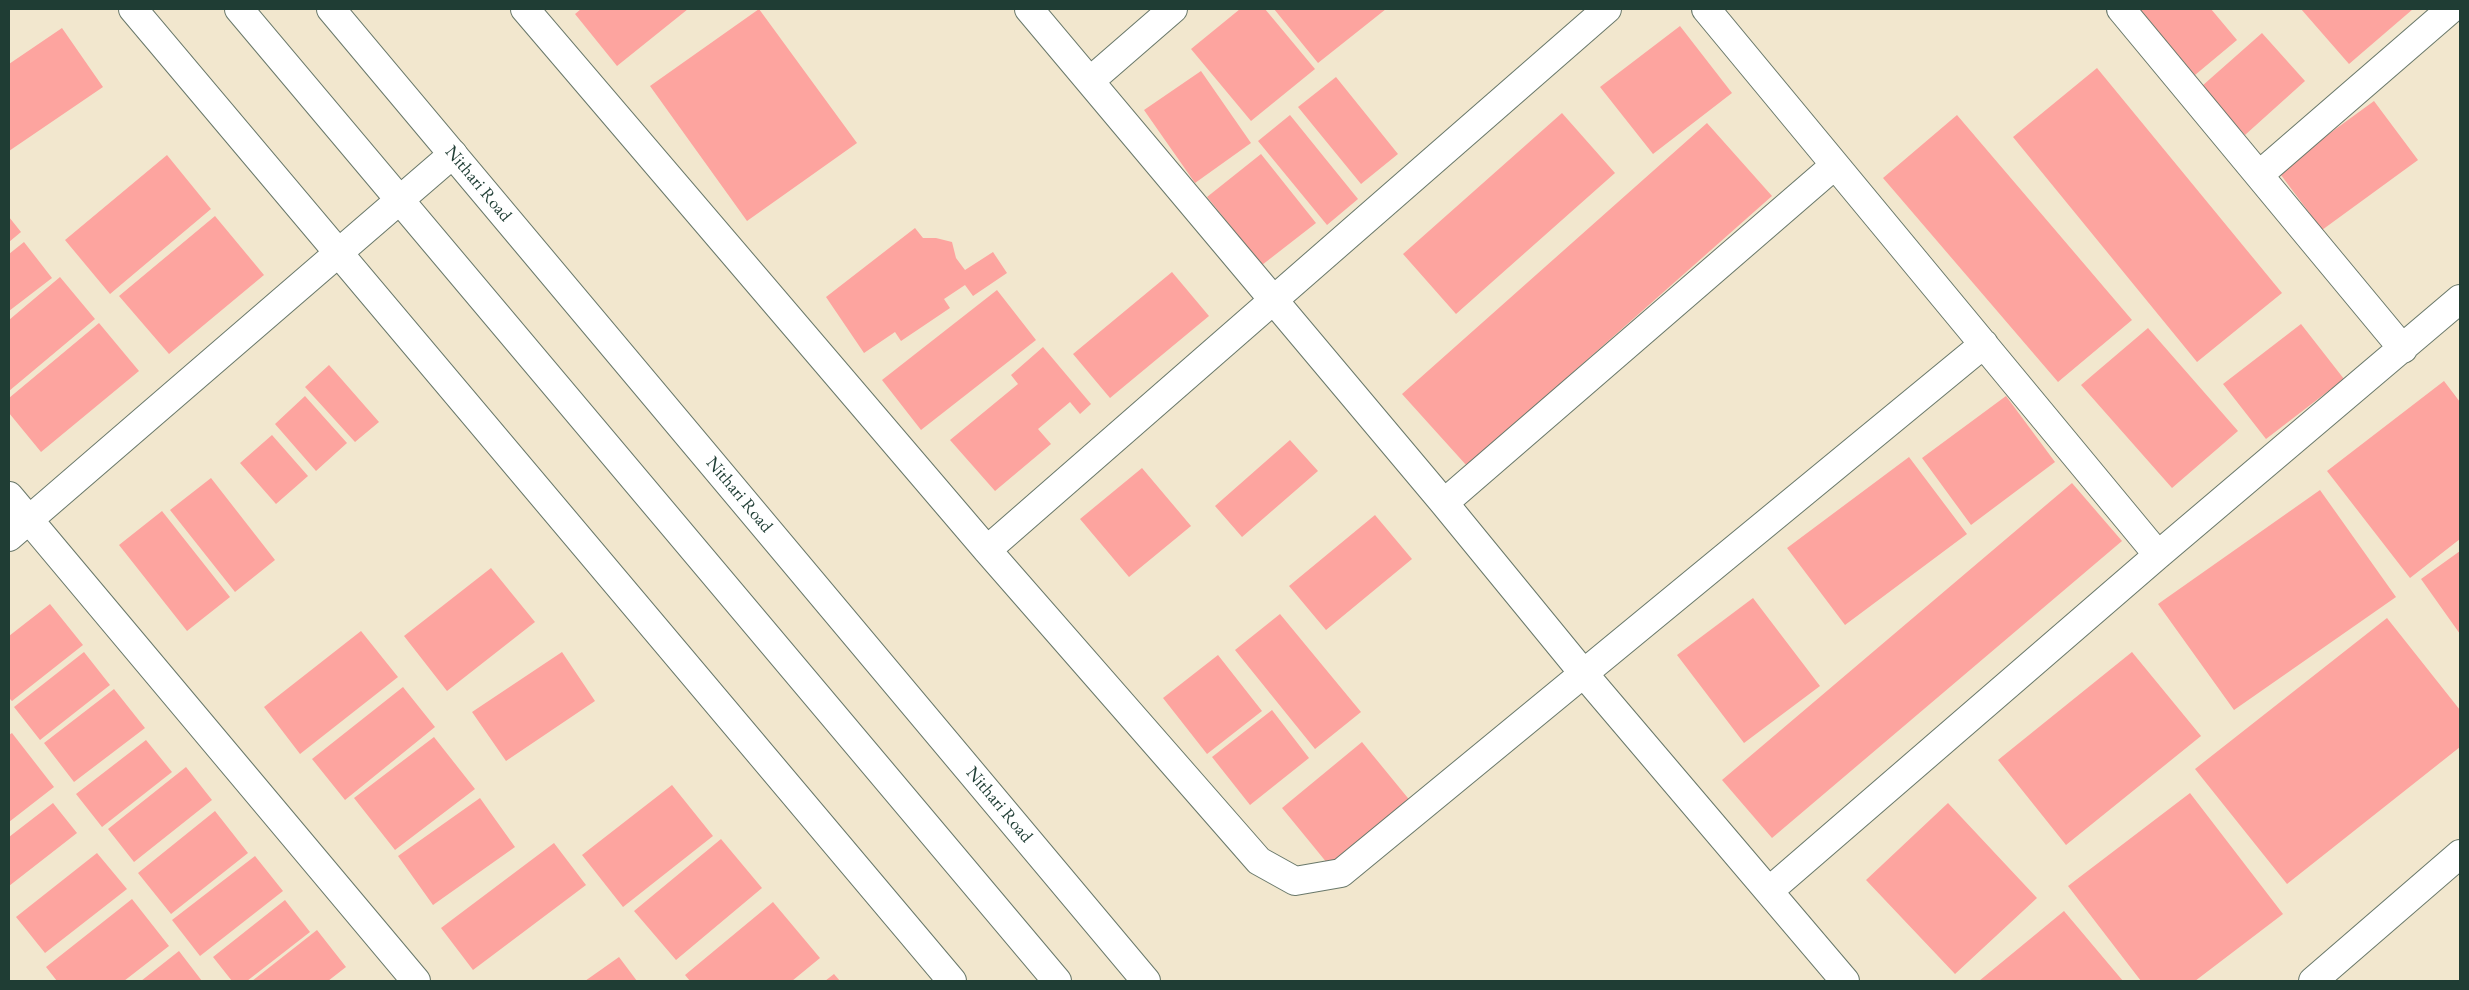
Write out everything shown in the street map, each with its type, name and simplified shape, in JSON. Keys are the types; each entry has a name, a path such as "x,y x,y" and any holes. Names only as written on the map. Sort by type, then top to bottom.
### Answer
{"street":[{"path":"132,9 952,981"},
{"path":"239,9 1057,981"},
{"name":"Nithari Road","path":"331,9 1146,981"},
{"path":"525,9 987,550 1259,861 1295,881 1341,873 1984,344"},
{"path":"1030,9 1444,503 1584,674 1845,981"},
{"path":"1090,81 1173,9"},
{"path":"987,550 1607,9"},
{"path":"1706,9 2158,555"},
{"path":"2121,9 2402,349"},
{"path":"2259,176 2451,9"},
{"path":"19,529 452,154"},
{"path":"1444,503 1835,164"},
{"path":"1769,891 2158,555 2460,299"},
{"path":"9,496 19,529 416,981"},
{"path":"2313,981 2460,854"}],"building":[{"path":"581,9 688,9 617,66 575,14"},
{"path":"759,9 857,143 747,221 650,86"},
{"path":"1240,9 1265,9 1315,69 1251,121 1191,49"},
{"path":"1274,9 1386,9 1318,63"},
{"path":"2139,9 2211,9 2237,40 2195,75"},
{"path":"2301,9 2413,9 2349,64"},
{"path":"1680,26 1732,93 1653,154 1600,87"},
{"path":"62,28 103,87 9,151 9,64"},
{"path":"2262,33 2305,81 2245,135 2202,86"},
{"path":"2097,68 2282,293 2197,362 2013,137"},
{"path":"1201,71 1251,143 1195,183 1144,110"},
{"path":"1336,77 1398,154 1361,184 1298,107"},
{"path":"2374,101 2418,160 2322,230 2278,171"},
{"path":"1562,113 1615,173 1456,314 1403,254"},
{"path":"1290,115 1358,199 1327,225 1258,141"},
{"path":"1957,115 2132,320 2058,382 1883,178"},
{"path":"1707,123 1772,196 1467,466 1402,394"},
{"path":"1261,154 1316,223 1262,265 1207,197"},
{"path":"167,155 211,209 110,294 65,240"},
{"path":"215,216 264,275 169,354 119,296"},
{"path":"9,217 21,232 9,242"},
{"path":"915,228 923,238 936,238 952,242 956,258 965,270 993,252 1007,273 973,296 965,285 944,299 950,308 901,341 895,332 864,353 826,297"},
{"path":"24,242 52,278 9,311 9,254"},
{"path":"1172,272 1209,316 1110,398 1073,354"},
{"path":"60,277 95,319 9,391 9,320"},
{"path":"997,290 1036,340 921,430 882,380"},
{"path":"99,323 139,371 41,452 9,413 9,398"},
{"path":"2301,324 2344,379 2266,439 2223,384"},
{"path":"2148,328 2238,431 2172,488 2081,385"},
{"path":"1043,347 1091,404 1080,414 1070,402 1038,429 1051,444 995,491 950,440 1018,384 1011,375"},
{"path":"329,365 379,422 355,442 305,387"},
{"path":"2444,381 2460,402 2460,539 2410,578 2327,471"},
{"path":"305,396 347,443 316,471 275,424"},
{"path":"2006,396 2055,462 1971,525 1922,458"},
{"path":"272,435 308,476 276,504 240,463"},
{"path":"1290,440 1318,471 1242,537 1215,506"},
{"path":"1909,457 1967,534 1845,625 1787,548"},
{"path":"1142,468 1191,526 1129,577 1080,519"},
{"path":"211,478 275,560 235,592 170,510"},
{"path":"2072,483 2122,541 1772,838 1722,780"},
{"path":"2320,490 2396,597 2234,710 2158,604"},
{"path":"162,511 230,597 187,631 119,545"},
{"path":"1375,515 1412,559 1326,630 1289,586"},
{"path":"2460,551 2460,634 2421,579"},
{"path":"491,568 535,622 447,691 404,636"},
{"path":"1753,598 1820,686 1744,743 1677,655"},
{"path":"50,604 83,645 12,701 9,698 9,636"},
{"path":"1280,614 1361,712 1315,749 1235,650"},
{"path":"2387,618 2460,710 2460,747 2287,884 2195,769"},
{"path":"361,631 398,677 300,754 264,707"},
{"path":"84,652 110,685 40,740 14,707"},
{"path":"562,652 595,701 506,761 472,712"},
{"path":"2132,652 2201,736 2066,845 1998,760"},
{"path":"1218,655 1262,711 1207,754 1163,698"},
{"path":"403,687 435,727 345,800 312,759"},
{"path":"114,689 145,728 74,782 44,743"},
{"path":"1272,710 1309,758 1250,805 1212,757"},
{"path":"12,733 54,787 9,822 9,735"},
{"path":"434,737 475,789 395,850 354,798"},
{"path":"146,740 172,772 102,827 76,794"},
{"path":"1362,742 1412,803 1332,869 1282,808"},
{"path":"186,767 212,800 134,862 108,829"},
{"path":"672,785 713,836 623,907 582,855"},
{"path":"2190,793 2283,914 2195,981 2141,981 2068,886"},
{"path":"480,798 515,847 433,905 398,856"},
{"path":"53,803 77,833 9,886 9,837"},
{"path":"1948,803 2037,898 1955,974 1866,880"},
{"path":"215,811 248,853 171,914 138,873"},
{"path":"721,839 762,888 676,960 634,911"},
{"path":"554,843 586,885 473,970 441,928"},
{"path":"97,853 127,889 45,953 16,917"},
{"path":"255,856 283,891 200,956 172,920"},
{"path":"132,899 169,946 124,981 57,981 46,967"},
{"path":"285,900 310,932 247,981 232,981 213,957"},
{"path":"773,902 820,958 792,981 690,981 685,975"},
{"path":"2064,911 2123,981 1979,981"},
{"path":"317,930 346,967 328,981 252,981"},
{"path":"179,951 202,981 141,981"},
{"path":"619,957 637,981 585,981"},
{"path":"834,974 840,981 825,981"}]}
